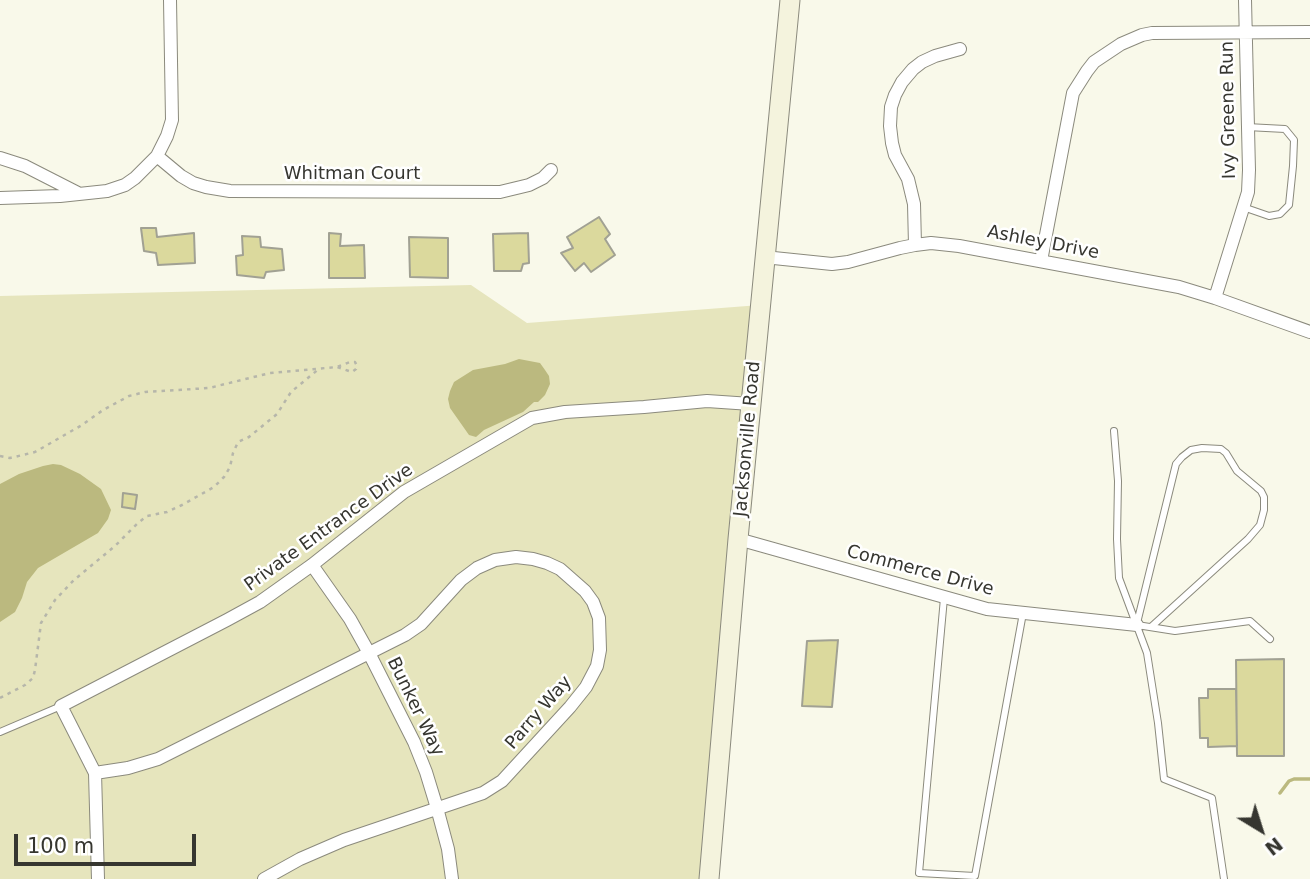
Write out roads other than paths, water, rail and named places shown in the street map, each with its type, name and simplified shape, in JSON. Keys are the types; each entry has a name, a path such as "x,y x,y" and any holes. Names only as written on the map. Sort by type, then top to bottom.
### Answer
{"main road":[{"name":"Jacksonville Road","path":"709,879 738,539 790,0"}],"street":[{"path":"0,198 107,191 125,185 157,156 172,120 170,0"},
{"name":"Ivy Greene Run","path":"1215,298 1248,192 1245,0"},
{"path":"1041,261 1073,93 1094,62 1112,48 1152,33 1310,32"},
{"path":"915,246 914,204 908,179 895,155 892,143 891,107 902,82 913,69 935,56 960,50"},
{"name":"Whitman Court","path":"157,156 193,183 230,191 500,192 529,185 543,178 551,170"},
{"path":"0,158 25,166 82,194"},
{"name":"Ashley Drive","path":"764,257 832,264 931,243 959,246 1179,287 1310,332"},
{"name":"Private Entrance Drive","path":"61,706 260,602 312,565 391,500 532,418 565,412 707,401 751,404"},
{"name":"Commerce Drive","path":"738,539 987,609 1137,625"},
{"name":"Parry Way","path":"94,773 128,768 158,759 405,635 421,624 461,580 477,568 495,560 516,557 547,563 560,569 585,591 598,618 600,650 597,666 586,687 502,781 483,793 344,839 264,879"},
{"name":"Bunker Way","path":"312,565 342,607 369,653 414,742 437,808 448,849 452,879"},
{"path":"61,706 94,773 98,879"}],"lane":[{"path":"1243,207 1269,216 1280,214 1289,205 1293,166 1294,140 1285,129 1247,127"},
{"path":"1114,431 1118,481 1119,579 1146,653 1164,779 1212,798 1224,879"},
{"path":"1137,625 1176,464 1191,450 1221,449 1237,471 1261,491 1264,509 1260,525 1152,627"},
{"path":"944,597 919,873 975,876 1023,613"},
{"path":"1137,625 1175,631 1250,621 1270,639"},
{"path":"0,732 61,706"}],"waterway":[{"path":"1280,793 1289,781 1310,779"}]}
